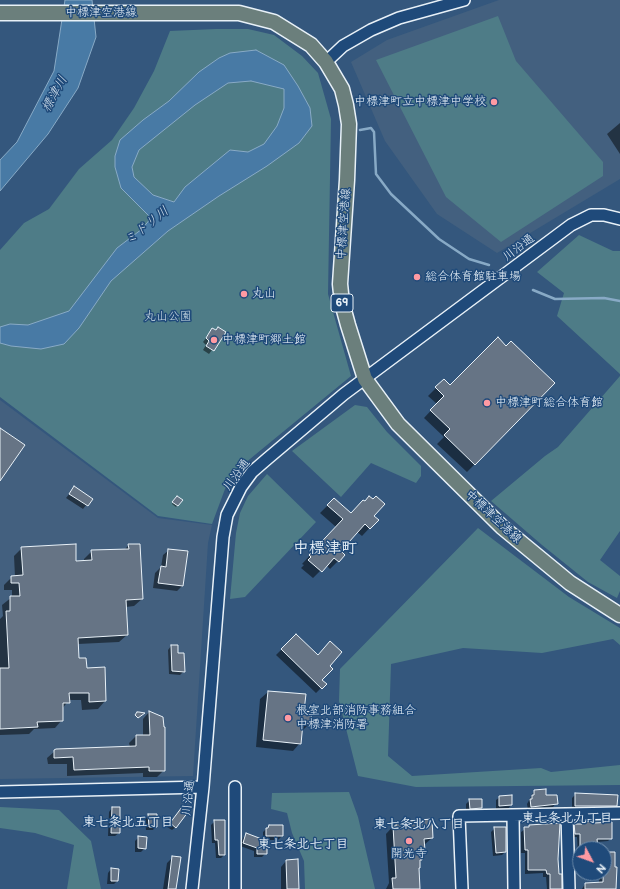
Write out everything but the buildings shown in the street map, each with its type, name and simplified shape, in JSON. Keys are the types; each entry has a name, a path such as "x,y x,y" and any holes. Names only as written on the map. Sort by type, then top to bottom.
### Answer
{"main road":[{"name":"中標津空港線","path":"0,13 239,13 274,22 310,45 326,62 342,89 349,124 346,214 342,242 340,284 342,303 365,379 398,424 502,526 570,583 620,615"}],"street":[{"path":"326,62 344,46 371,30 399,18 464,0"},
{"name":"川沿通","path":"192,889 204,787 219,572 227,515 241,486 252,472 365,379 571,225 591,215 604,215 620,219"},
{"path":"0,792 204,787"},
{"path":"235,787 235,889"},
{"path":"462,889 459,816 620,813"},
{"path":"567,814 569,889"},
{"path":"512,815 514,889"}],"shaded area":[{"name":"中標津町立中標津中学校","path":"499,0 620,0 620,179 497,253 437,214 385,141 351,62 387,40"},
{"path":"0,400 158,518 212,525 208,543 193,776 0,779"}],"green space":[{"path":"498,16 516,61 603,162 603,176 501,242 446,197 376,60"},
{"name":"丸山公園","path":"248,29 274,35 302,56 318,73 331,119 328,294 351,376 239,468 225,489 212,524 158,516 0,397 0,250 24,223 49,209 79,169 112,140 134,108 154,71 170,31"},
{"path":"579,235 613,251 620,251 620,374 557,316 564,293 537,272"},
{"path":"620,376 620,531 600,560 620,576 620,591 617,598 588,582 491,501 558,447"},
{"path":"355,405 367,407 387,432 421,466 421,476 416,483 371,463 341,497 292,451"},
{"path":"267,474 316,522 245,597 230,599 236,533 240,513 248,496"},
{"path":"478,528 569,597 620,628 620,645 613,639 542,653 463,648 391,664 388,756 412,776 541,768 551,772 620,765 620,785 416,787 358,776 339,701 340,669"},
{"path":"349,792 358,817 375,889 305,889 304,861 292,833 287,813 271,809 272,793"},
{"path":"0,807 59,810 91,841 101,889 67,889 74,845 35,833 0,828"}],"water":[{"name":"標津川","path":"65,0 92,0 96,37 78,88 48,134 0,191 0,160 17,142 54,71"},
{"path":"256,50 284,65 310,108 312,126 299,143 267,166 219,196 168,231 111,281 79,328 64,344 41,349 11,346 0,343 0,327 10,324 28,325 69,311 117,248 142,229 151,218 121,188 115,167 115,156 120,140 143,120 169,101 199,72 219,58 230,53","holes":["251,81 284,89 284,108 277,126 264,144 248,152 230,150 185,187 174,202 153,195 134,177 132,167 139,150 195,105 228,83"]}],"waterway":[{"name":"ミドリ川","path":"360,130 371,128 374,132 376,174 391,194 439,239 469,259 489,265"},
{"name":"ミドリ川","path":"533,290 555,299 604,298 620,301"}],"place":[{"name":"中標津町立中標津中学校","path":"494,102"},
{"name":"総合体育館駐車場","path":"417,277"},
{"name":"丸山","path":"244,294"},
{"name":"中標津町郷土館","path":"214,340"},
{"name":"中標津町総合体育館","path":"487,403"},
{"name":"根室北部消防事務組合 中標津消防署","path":"288,718"},
{"name":"開光寺","path":"409,841"}],"district":[{"name":"中標津町","path":"325,549"},
{"name":"東七条北九丁目","path":"567,819"},
{"name":"東七条北五丁目","path":"128,823"},
{"name":"東七条北八丁目","path":"419,825"},
{"name":"東七条北七丁目","path":"303,845"}]}
